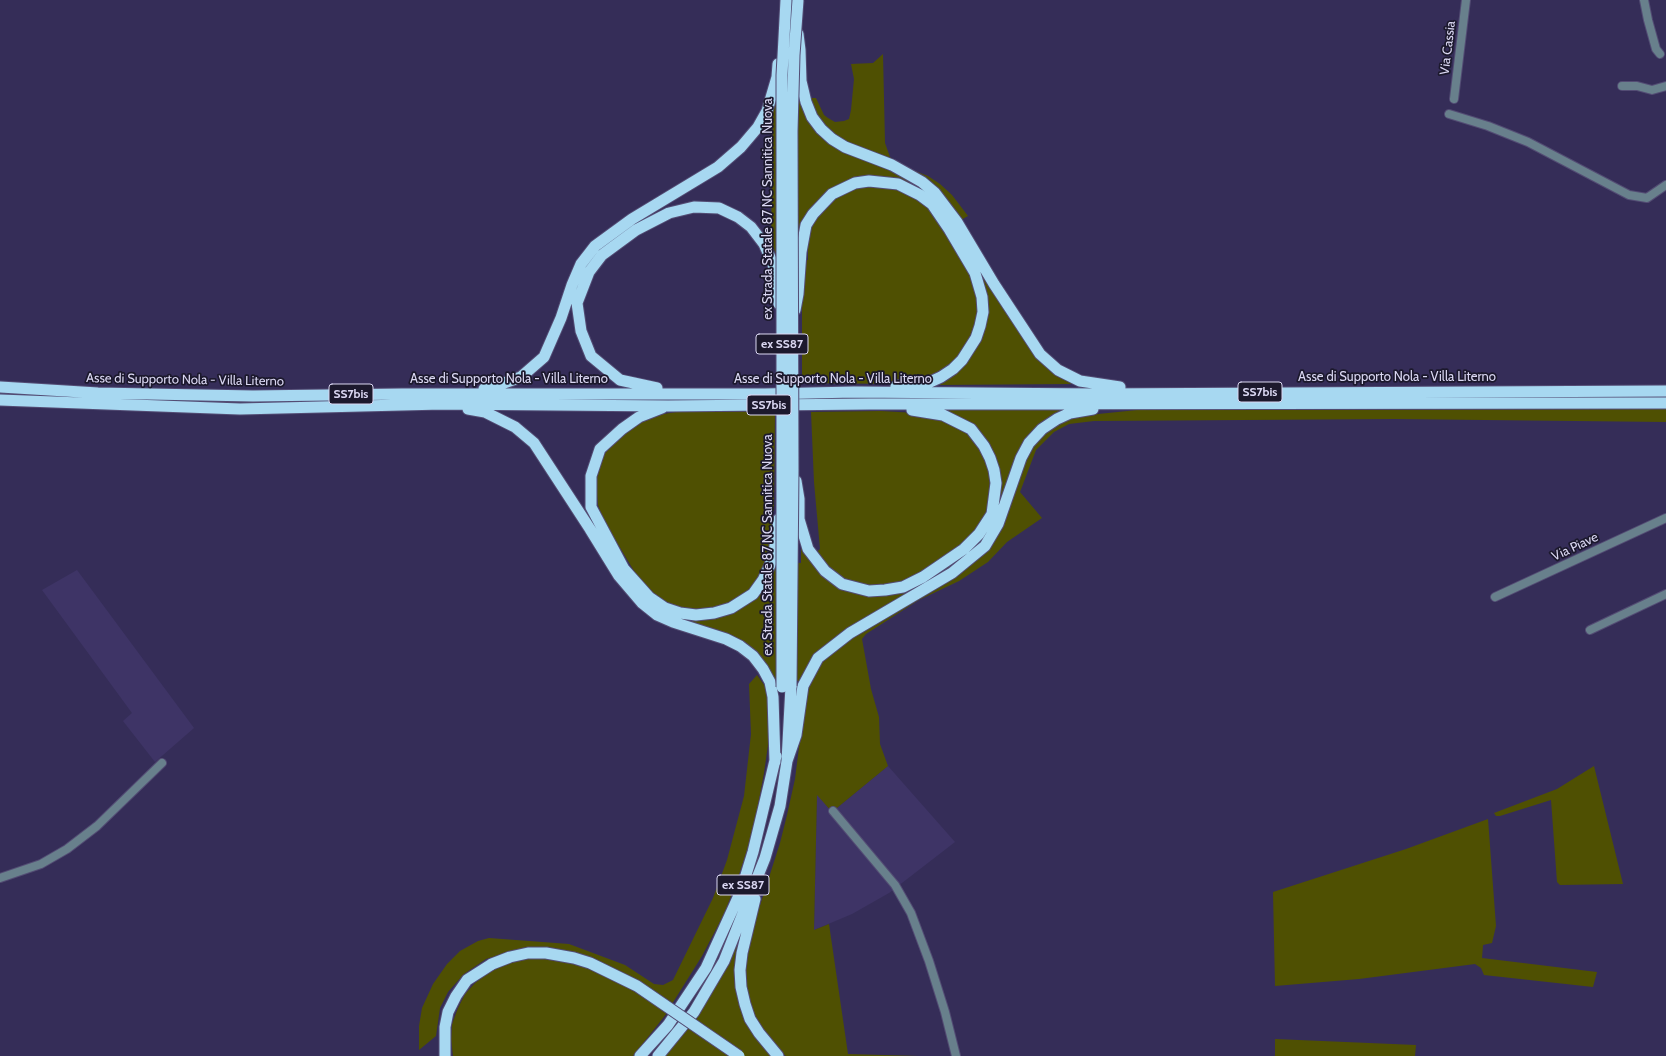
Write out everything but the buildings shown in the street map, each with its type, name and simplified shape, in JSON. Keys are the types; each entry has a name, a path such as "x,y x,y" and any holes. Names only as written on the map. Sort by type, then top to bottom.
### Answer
{"highway":[{"name":"ex Strada Statale 87 NC Sannitica Nuova","path":"658,1056 694,1012 724,961 765,858 780,806 787,761 782,505 782,75 786,0"},
{"name":"ex Strada Statale 87 NC Sannitica Nuova","path":"640,1056 668,1025 706,968 738,899 753,852 775,762 786,686 793,469 792,131 798,0"},
{"path":"402,394 490,388 521,377 544,357 561,318 581,264 595,246 634,224 718,167 742,147 758,127 766,111 777,77 785,18"},
{"path":"796,24 800,50 801,81 806,102 812,117 821,129 832,139 845,147 892,165 922,182 942,201 975,273 982,297 983,312 980,326 970,349 953,369 941,377 928,382 903,386 874,387 854,392"},
{"path":"792,326 798,294 800,252 806,225 813,214 832,194 855,183 869,181 898,184 920,195 932,204 953,226 994,284 1040,354 1058,370 1080,381 1108,386 1192,393"},
{"path":"702,393 648,386 620,380 591,356 581,331 577,303 589,272 602,256 634,224 694,207 719,208 738,217 751,227 764,244 773,264 782,316"},
{"name":"Asse di Supporto Nola - Villa Literno","path":"0,387 98,393 245,396 402,394 765,394 854,392 1192,393 1666,391"},
{"name":"Asse di Supporto Nola - Villa Literno","path":"0,400 240,409 442,404 668,406 870,404 1666,404"},
{"path":"442,404 485,412 514,427 534,443 608,551 649,596 665,608 680,613 696,615 714,613 731,608 753,594 763,580 770,565 774,552 777,527 782,505"},
{"path":"793,469 799,499 799,519 808,549 825,571 842,584 869,591 903,587 923,577 964,549 979,534 992,514 996,483 994,470 984,446 971,429 943,415 870,404"},
{"path":"787,761 796,736 800,697 803,686 818,658 850,633 952,573 985,546 998,524 1021,458 1038,433 1057,419 1070,413 1125,404"},
{"path":"668,406 639,417 622,429 600,449 591,476 591,507 619,576 642,603 657,615 673,622 726,639 740,646 753,656 770,682 774,697 775,762"},
{"path":"765,858 742,953 740,970 741,987 750,1019 759,1033 778,1056"},
{"path":"446,1053 445,1027 447,1017 456,996 468,980 492,964 510,957 528,953 540,953 574,958 590,963 637,986 739,1056"}],"street":[{"name":"Via Cassia","path":"1454,99 1466,0"},
{"path":"1644,0 1654,42 1660,54"},
{"path":"1622,86 1637,86 1652,90 1666,86"},
{"path":"1449,114 1488,126 1528,142 1629,195 1647,198 1666,185"},
{"name":"Via Piave","path":"1495,597 1666,518"},
{"path":"1590,630 1666,594"},
{"path":"0,878 41,864 67,849 97,826 162,763"},
{"path":"832,811 895,885 911,913 946,1012 956,1056"}],"shaded area":[{"path":"883,54 885,143 890,157 905,167 928,176 952,195 968,216 954,224 1028,344 1042,361 1074,384 935,385 935,383 954,372 965,363 973,352 981,337 986,309 985,294 975,266 951,225 943,229 973,278 978,305 977,323 971,340 956,362 942,373 916,382 899,384 802,383 802,285 804,285 803,260 808,260 808,237 776,238 776,254 771,242 773,105 801,98 816,98 824,115 828,118 835,122 849,119 854,79 851,64 873,63"},
{"path":"1666,409 1666,422 1394,419 1094,421 1069,424 1054,432 1036,450 1020,492 1042,518 1007,542 988,562 959,581 919,600 866,634 862,639 871,689 879,717 880,744 888,766 832,812 817,795 814,930 829,924 848,1054 919,1056 786,1056 778,1050 764,1033 755,1017 748,998 744,977 747,946 780,843 787,815 795,779 804,708 808,687 812,679 804,675 801,681 775,681 759,656 743,643 729,636 670,616 654,607 647,601 654,594 637,576 604,521 598,505 596,485 598,469 603,456 620,433 631,425 658,415 676,412 775,411 773,534 770,535 770,556 768,561 801,563 801,540 809,559 820,549 814,482 811,412 881,411 916,413 933,416 956,424 978,444 985,456 991,475 993,488 987,514 978,529 960,547 935,563 940,570 964,555 979,541 987,530 996,512 1000,490 996,461 987,442 971,425 961,418 946,412 946,410 1067,410 1050,419 1029,438 1016,459 994,524 984,540 976,549 960,562 943,572 948,579 978,557 989,546 1000,529 1022,464 1036,441 1053,426 1064,420 1079,416 1137,410"},
{"path":"77,570 194,728 155,762 123,721 132,713 42,590"},
{"path":"757,675 767,689 770,731 753,832 737,881 724,914 702,956 672,1004 574,954 552,948 535,948 513,951 486,959 464,974 448,992 440,1008 436,1036 419,1050 419,1026 422,1008 433,984 447,964 460,951 478,941 489,938 569,944 625,965 654,984 663,985 673,980 713,898 727,860 744,796 751,734 749,684"},
{"path":"888,766 955,842 889,893 852,914 814,930 817,794 832,812"},
{"path":"1594,766 1623,884 1560,885 1557,882 1551,800 1500,816 1496,816 1494,813 1557,789"},
{"path":"1488,819 1496,926 1492,943 1483,945 1482,958 1597,972 1593,987 1484,975 1481,968 1475,964 1359,979 1275,986 1273,892 1406,849"},
{"path":"737,943 739,944 738,989 775,1056 665,1056 698,1012"},
{"path":"531,958 557,959 599,972 625,985 667,1013 633,1056 453,1056 451,1039 452,1024 465,994 475,983 491,971 517,960"},
{"path":"1275,1039 1416,1045 1415,1056 1275,1056"}]}
